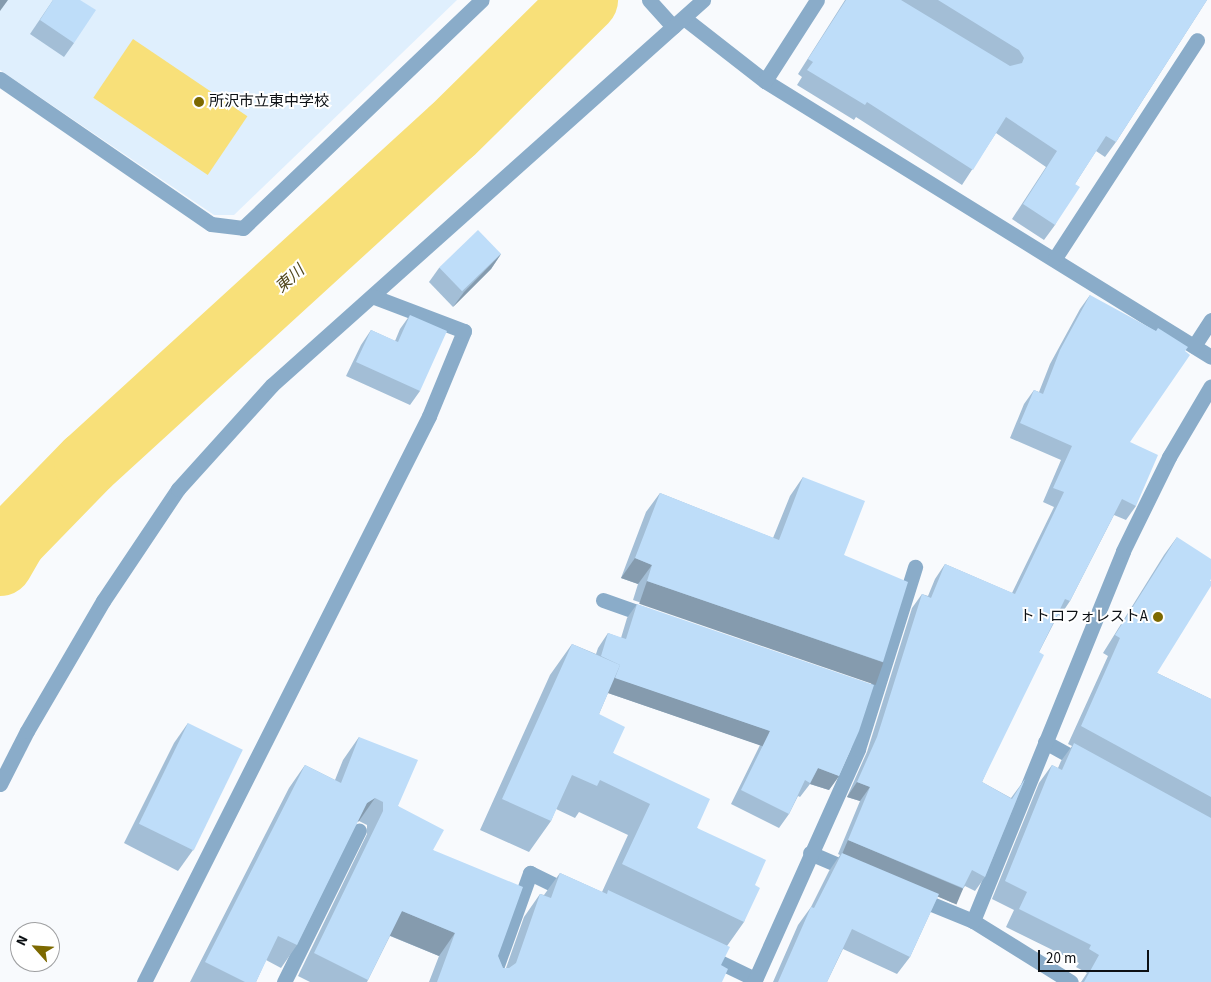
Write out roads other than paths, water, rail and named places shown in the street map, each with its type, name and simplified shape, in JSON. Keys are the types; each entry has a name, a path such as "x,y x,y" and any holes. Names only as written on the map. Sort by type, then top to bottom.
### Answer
{"street":[{"path":"0,78 211,224 243,228 482,0"},
{"path":"648,0 674,21 765,81 1055,258 1211,356"},
{"path":"0,784 26,731 103,601 178,489 272,386 674,21 703,0"},
{"path":"765,81 817,0"},
{"path":"1055,258 1197,40"},
{"path":"144,982 429,416 464,332 372,296"},
{"path":"1194,346 1211,320"},
{"path":"973,921 1123,551 1169,457 1211,386"},
{"path":"692,949 754,980 858,749 915,567"},
{"path":"603,600 669,623"},
{"path":"857,687 876,694"},
{"path":"1045,742 1097,770"},
{"path":"284,982 359,830"},
{"path":"810,853 864,876"},
{"path":"491,982 530,873 584,899"},
{"path":"900,891 973,921 1071,982"}],"waterway":[{"name":"東川","path":"0,563 14,539 87,464 452,131 585,0"}],"place":[{"name":"所沢市立東中学校","path":"199,102"},
{"name":"トトロフォレストA","path":"1158,617"}]}
